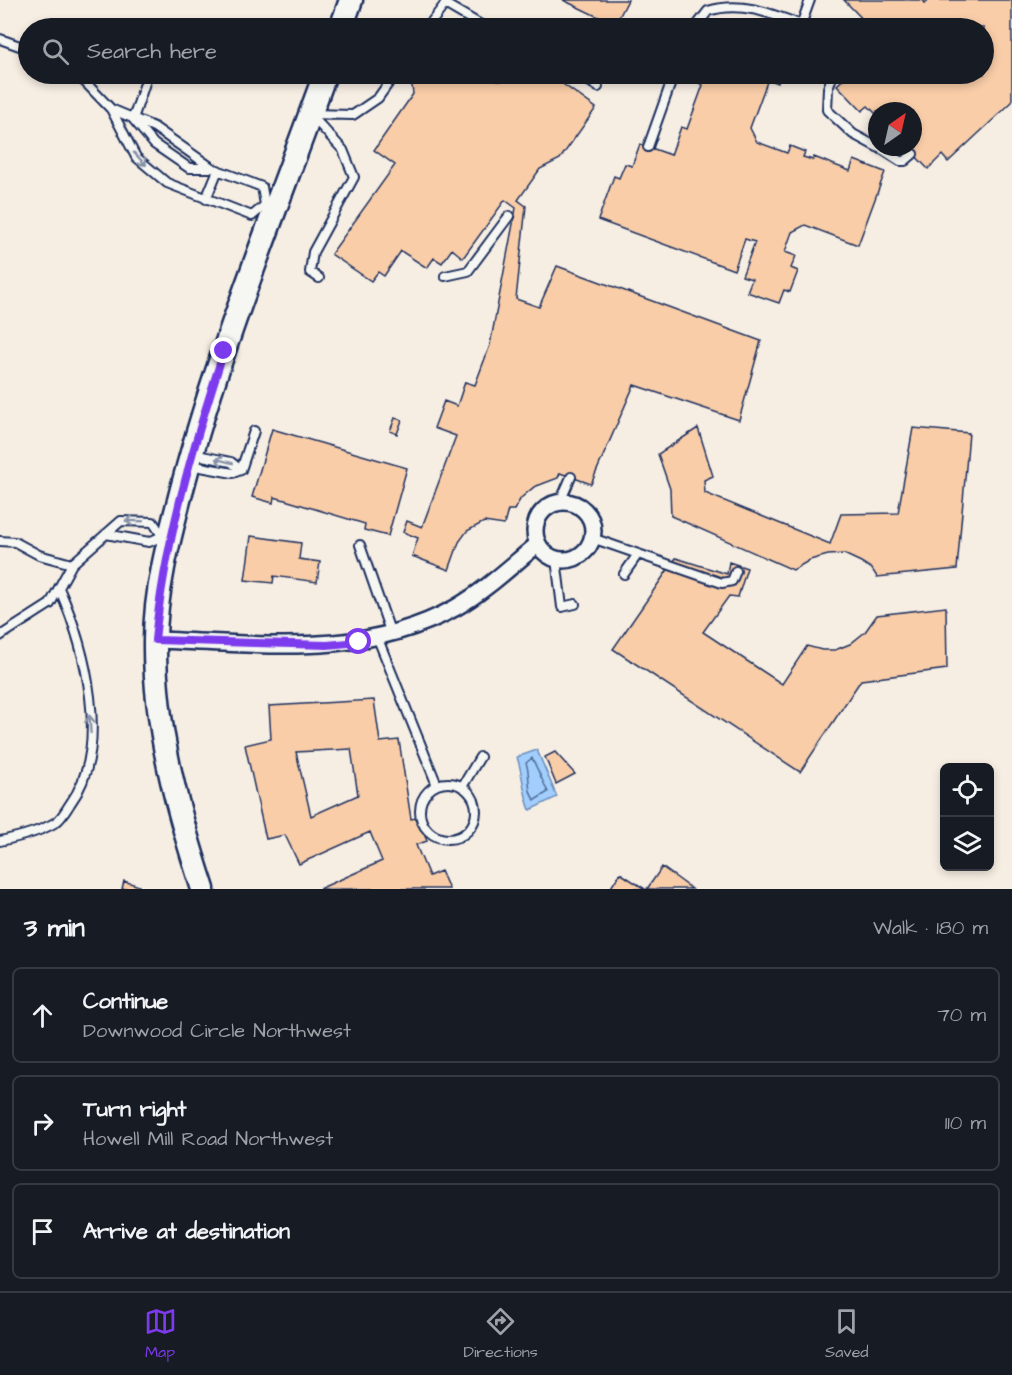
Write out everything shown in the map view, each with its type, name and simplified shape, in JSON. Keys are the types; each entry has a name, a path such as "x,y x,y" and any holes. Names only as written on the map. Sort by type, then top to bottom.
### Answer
{"main road":[{"path":"345,18 351,0"},
{"path":"203,889 182,826 163,727 155,640 166,535 271,207 321,84"}],"street":[{"path":"560,502 570,503 585,512 591,519 592,538 589,546 575,558 556,559 549,556 538,544 535,536 538,518 552,505 560,502"},
{"path":"155,640 327,645 385,637 422,625 456,608 538,544"}],"lane":[{"path":"807,18 810,0"},
{"path":"434,18 445,4 469,18"},
{"path":"702,18 708,11 740,6 777,18"},
{"path":"0,39 18,45"},
{"path":"84,84 111,109 154,127 215,169 262,187 271,207 252,216 166,183 135,157 111,109"},
{"path":"133,119 145,84"},
{"path":"310,114 353,115 378,98 388,84"},
{"path":"593,84 598,87"},
{"path":"648,147 670,84"},
{"path":"829,84 827,110 853,134 868,142"},
{"path":"310,114 343,150 354,177 313,252 310,272 319,278"},
{"path":"133,119 154,144 189,168 215,169"},
{"path":"892,156 900,161 905,161 911,156"},
{"path":"206,199 215,169"},
{"path":"445,276 468,271 509,216"},
{"path":"241,470 254,431"},
{"path":"190,459 231,462 241,470"},
{"path":"190,459 233,473 241,470"},
{"path":"560,502 571,477"},
{"path":"0,636 51,604 72,564 106,534 121,521 153,522 166,535 149,542 106,534"},
{"path":"592,538 722,583 732,581 736,571"},
{"path":"0,541 15,542 39,555 72,564"},
{"path":"360,545 385,637 437,785"},
{"path":"624,574 638,554"},
{"path":"556,559 562,607 575,604"},
{"path":"0,841 22,836 58,821 78,794 92,748 87,672 75,623 59,588"},
{"path":"462,787 480,757"},
{"path":"454,784 462,787 469,793 476,808 472,825 459,837 441,838 426,829 420,813 423,796 437,785 454,784"}],"water":[{"path":"537,750 557,797 530,810 517,757"}],"building":[{"path":"563,0 628,0 619,18 600,18"},
{"path":"844,0 923,0 925,3 928,0 1012,0 1012,102 948,162 942,155 928,169 916,156 922,156 922,102 868,102 868,106 862,111 837,85 994,84 994,18 861,18"},
{"path":"412,84 563,84 596,108 560,159 540,169 518,200 526,206 516,299 539,307 557,266 761,341 739,420 634,385 591,484 560,473 558,478 534,487 521,498 514,510 508,510 504,525 484,522 467,531 459,542 449,570 412,556 418,538 403,532 407,521 422,527 456,436 434,428 444,401 457,406 465,382 475,385 490,345 516,208 505,200 463,258 452,249 442,263 434,258 427,268 401,251 384,276 378,272 371,281 331,254 395,165 374,150 413,94"},
{"path":"701,84 766,84 750,128 757,142 787,153 790,146 805,152 803,157 813,160 814,157 850,171 854,160 885,172 858,245 805,225 792,232 785,252 796,256 791,268 798,271 790,292 784,290 779,303 747,292 752,279 742,276 755,242 745,239 734,270 598,220 614,176 619,178 625,164 632,166 640,144 671,155 681,127 687,129 703,85"},
{"path":"395,418 402,420 397,434 390,431"},
{"path":"698,428 713,476 704,480 705,493 830,544 841,514 898,513 913,428 969,433 957,569 877,577 872,569 844,554 810,560 793,570 671,516 670,489 658,454"},
{"path":"272,429 407,468 388,536 364,530 365,524 285,500 274,497 273,503 252,497"},
{"path":"251,536 301,543 299,559 320,562 317,582 274,576 273,583 245,580"},
{"path":"676,558 727,574 729,562 747,568 738,597 729,596 703,632 782,684 807,646 822,650 835,650 850,644 865,632 877,615 946,607 947,669 861,680 800,772 613,649"},
{"path":"374,700 380,742 399,740 411,819 417,818 427,841 416,845 429,876 441,871 449,889 319,889 382,861 370,832 299,864 285,835 266,839 245,745 271,739 269,706","holes":["351,749 358,795 311,816 296,752"]},
{"path":"555,752 575,774 556,784 545,757"},
{"path":"662,867 692,889 647,889"},
{"path":"620,873 645,889 610,889"},
{"path":"124,881 139,886 138,889 122,889"}],"route":[{"path":"224,351 204,411 173,526 159,601 155,640 327,645 359,642"}]}
